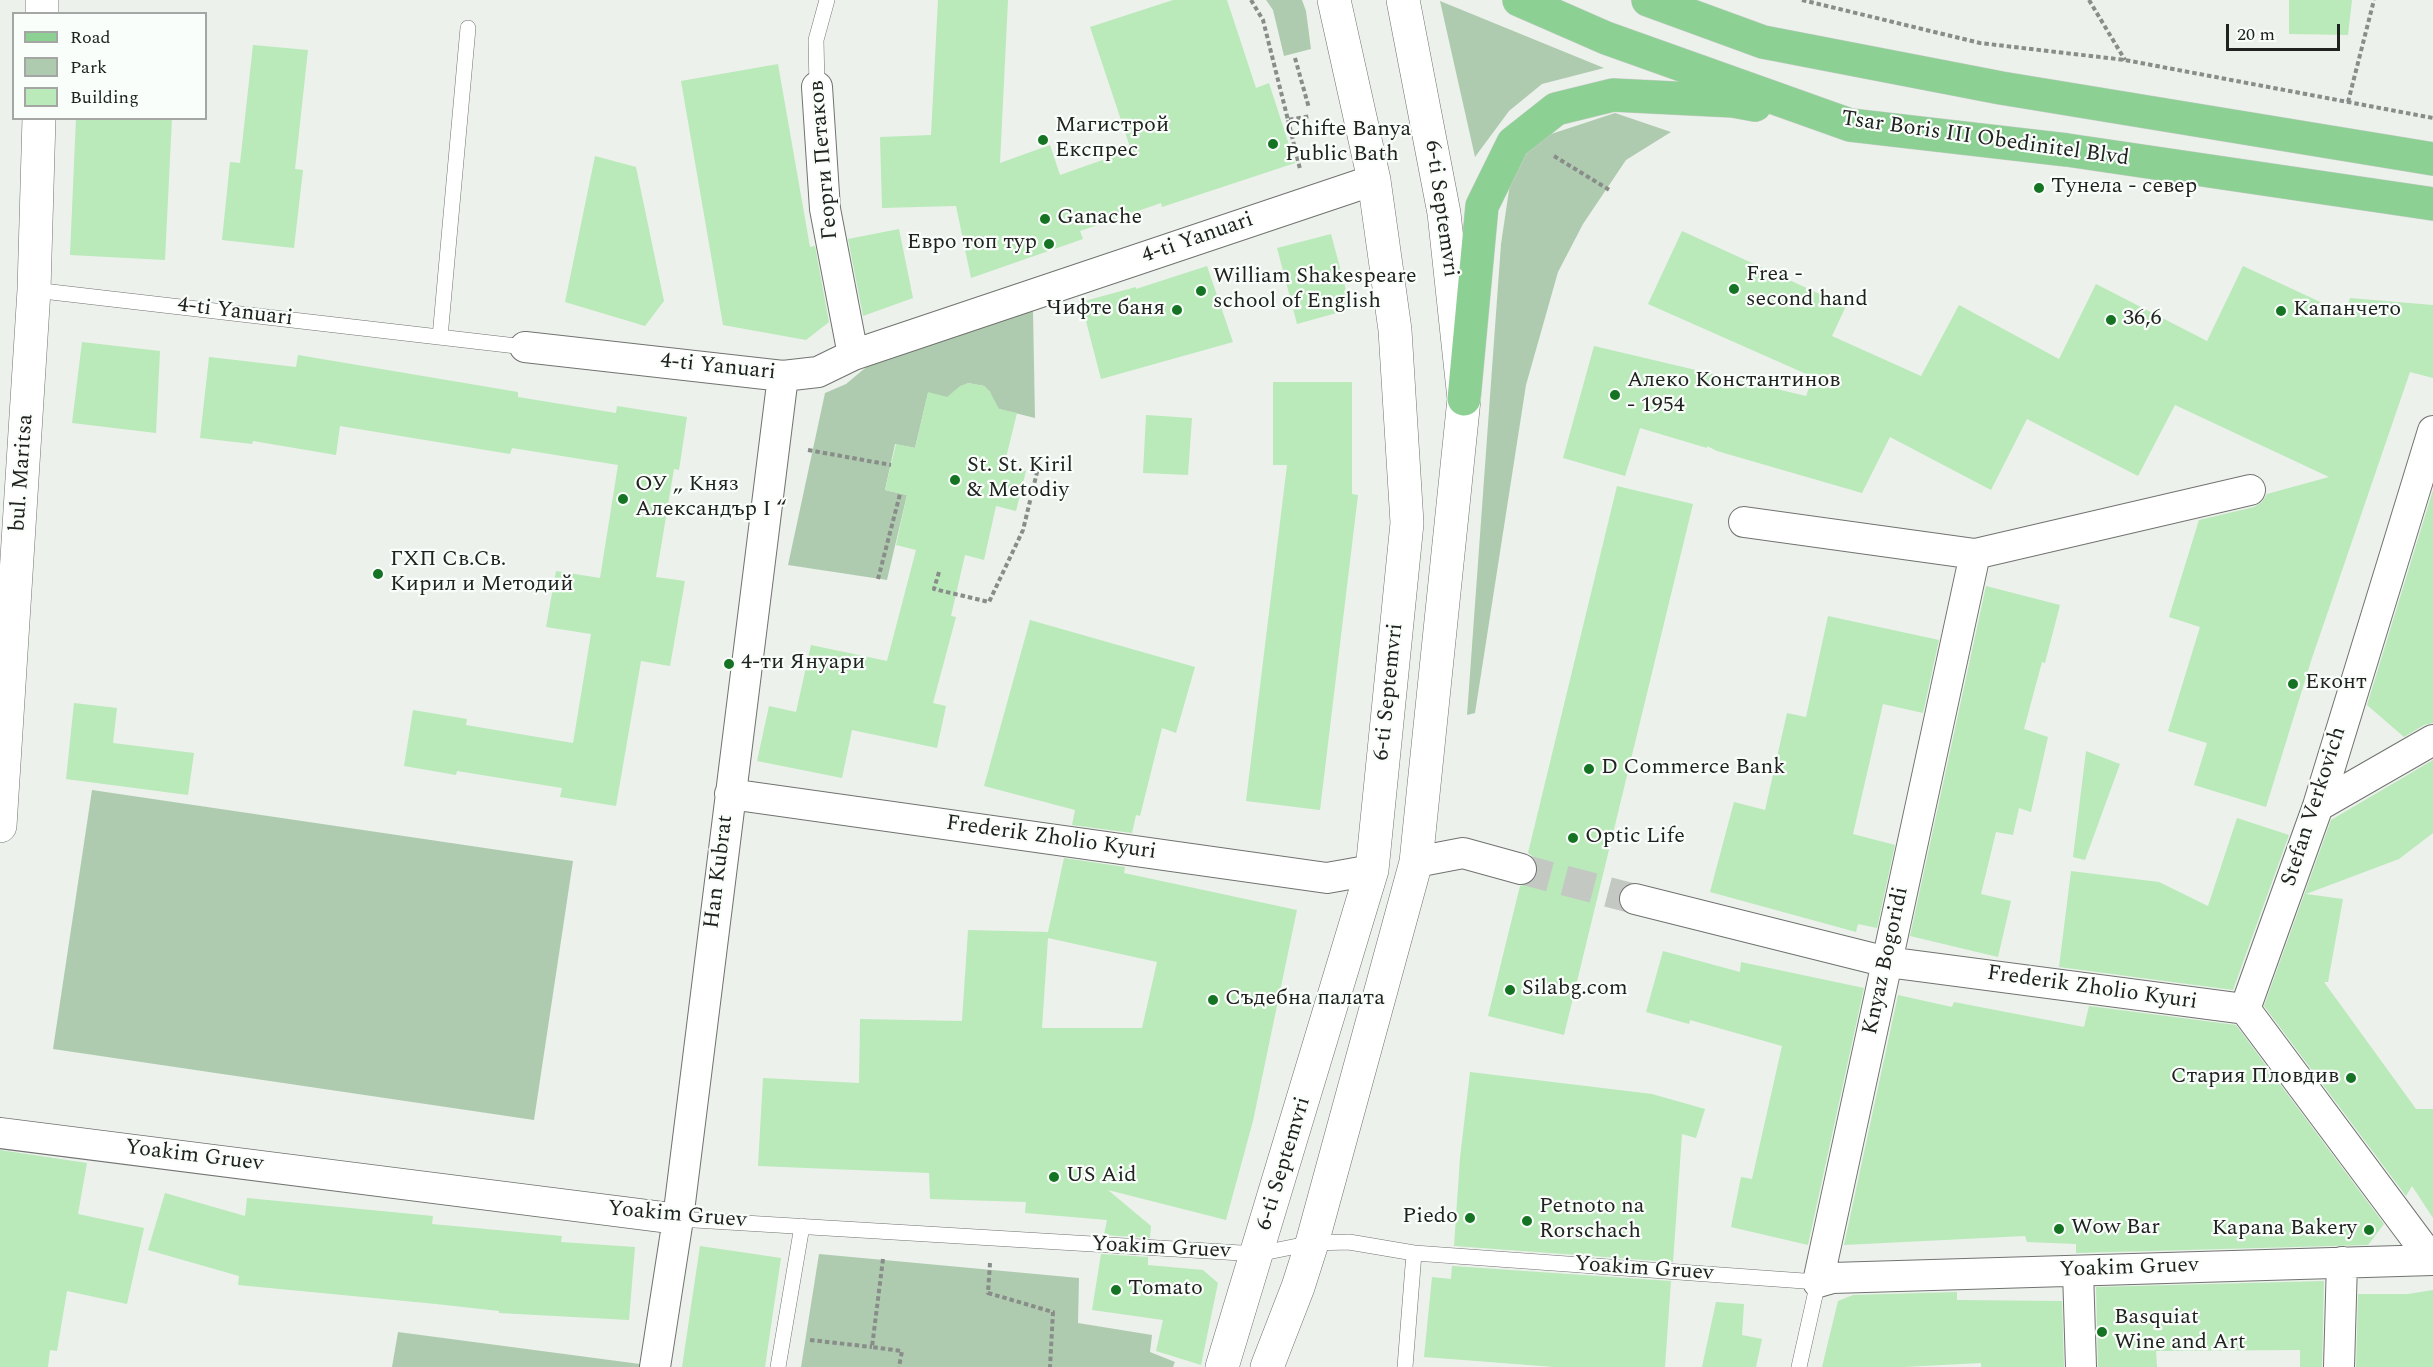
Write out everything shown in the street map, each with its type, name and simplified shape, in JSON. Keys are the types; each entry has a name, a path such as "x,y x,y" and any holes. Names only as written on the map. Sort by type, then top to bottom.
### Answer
{"main road":[{"name":"6-ti Septemvri","path":"1222,1367 1258,1254 1372,870 1407,523 1395,330 1374,180 1334,0"},
{"name":"6-ti Septemvri","path":"1267,1367 1298,1287 1312,1243 1416,862 1464,399 1444,213 1403,0"},
{"name":"Tsar Boris III Obedinitel Blvd","path":"1519,0 1606,38 1850,125 2067,150 2433,204"},
{"path":"1648,0 1763,42 2001,88 2433,159"},
{"path":"1464,399 1482,206 1514,143 1556,109 1613,94 1733,101 1850,125"},
{"name":"bul. Maritsa","path":"0,826 34,290 39,120"}],"street":[{"name":"Георги Петаков","path":"817,87 825,209 853,355"},
{"name":"4-ti Yanuari","path":"525,347 783,376 818,372 853,355 1374,180"},
{"name":"Han Kubrat","path":"655,1367 678,1219 783,376"},
{"name":"Stefan Verkovich","path":"2245,1010 2318,806 2433,431"},
{"path":"1744,522 1975,554 2250,490"},
{"name":"Knyaz Bogoridi","path":"1818,1282 1975,554"},
{"path":"2318,806 2433,740"},
{"name":"Frederik Zholio Kyuri","path":"730,794 1327,878 1372,870"},
{"path":"1416,862 1463,853 1521,869"},
{"name":"Frederik Zholio Kyuri","path":"1635,899 1887,962 2245,1010"},
{"path":"2245,1010 2432,1260"},
{"name":"Yoakim Gruev","path":"0,1133 678,1219"},
{"name":"Yoakim Gruev","path":"1818,1282 1832,1278 2432,1260"},
{"path":"2339,1367 2342,1262"},
{"path":"2078,1270 2081,1367"}],"lane":[{"name":"Георги Петаков","path":"817,87 816,40 827,0"},
{"path":"440,337 468,28"},
{"name":"4-ti Yanuari","path":"34,290 525,347"},
{"name":"Yoakim Gruev","path":"678,1219 1258,1254 1312,1243 1349,1242 1414,1253 1818,1282"},
{"path":"778,1367 802,1226"},
{"path":"1405,1367 1414,1253"},
{"name":"Knyaz Bogoridi","path":"1799,1367 1818,1282"}],"path":[{"path":"1251,0 1263,20 1300,171"},
{"path":"1802,0 1980,43 2125,60 2433,118"},
{"path":"2089,0 2125,60"},
{"path":"2348,102 2374,0"},
{"path":"1295,58 1309,108"},
{"path":"1288,120 1311,116"},
{"path":"1546,151 1611,191"},
{"path":"812,450 891,465"},
{"path":"939,572 934,589 989,602 1023,530 1039,464"},
{"path":"879,579 900,494"},
{"path":"872,1347 885,1232"},
{"path":"988,1293 1053,1312 1050,1367"},
{"path":"783,1336 902,1351 899,1367"}],"green space":[{"path":"1266,0 1302,0 1306,11 1311,49 1284,56 1273,10"},
{"path":"1440,1 1604,68 1542,84 1509,111 1475,157"},
{"path":"1615,113 1671,132 1626,160 1583,224 1558,272 1526,385 1475,713 1467,715 1501,244 1512,170 1542,137"},
{"path":"1033,311 1035,418 995,408 990,392 984,386 968,383 950,398 928,393 915,448 895,444 885,490 907,495 887,580 788,565 825,393 846,384 876,359"},
{"path":"92,790 573,861 534,1120 53,1049"},
{"path":"819,1254 1079,1278 1078,1323 1152,1335 1150,1352 1175,1362 1173,1367 801,1367"},
{"path":"398,1332 640,1364 640,1367 392,1367"}],"building":[{"path":"938,0 1008,0 1000,163 1050,145 1060,175 1131,150 1090,27 1173,0 1227,0 1256,88 1269,83 1295,163 1162,207 1161,203 1080,231 1083,239 971,278 956,206 882,208 880,137 931,135"},
{"path":"2289,0 2352,0 2348,35 2289,34"},
{"path":"253,45 308,50 295,169 303,170 294,248 222,240 230,162 240,163"},
{"path":"778,64 810,247 815,246 829,322 806,340 723,325 681,81"},
{"path":"76,120 172,120 165,260 70,255"},
{"path":"595,156 636,167 664,301 645,326 565,302"},
{"path":"899,229 913,298 863,316 848,239"},
{"path":"1682,231 1846,306 1832,336 1921,376 1959,305 2059,359 2096,284 2207,341 2243,266 2346,314 2350,298 2433,305 2433,378 2410,372 2311,661 2266,807 2194,785 2207,743 2168,731 2200,627 2169,617 2199,520 2254,507 2262,502 2267,494 2329,477 2175,405 2138,476 2027,419 1991,490 1890,437 1862,493 1640,428 1625,476 1563,458 1594,346 1806,396 1813,377 1648,304"},
{"path":"1331,234 1351,309 1297,324 1277,248"},
{"path":"1207,266 1233,342 1101,379 1081,302 1136,287 1136,289"},
{"path":"82,342 160,351 156,433 72,423"},
{"path":"298,355 518,392 518,397 616,413 617,406 687,417 679,470 674,469 656,577 685,581 670,666 641,661 616,806 560,797 562,788 457,771 456,775 404,766 413,710 467,719 466,725 573,743 591,634 546,627 556,571 600,578 618,465 512,448 510,454 340,426 336,455 253,441 252,444 200,438 209,357 296,367"},
{"path":"1273,382 1352,382 1352,494 1358,495 1320,810 1246,801 1287,465 1273,465"},
{"path":"968,383 984,386 999,409 1017,413 1004,466 1026,471 1016,511 996,506 984,560 965,555 951,616 956,617 933,703 946,706 937,748 852,730 842,778 757,761 769,706 796,712 811,645 887,661 916,550 896,545 907,495 885,490 896,444 915,448 928,392 947,397 960,386"},
{"path":"1146,415 1192,418 1188,475 1143,473"},
{"path":"1617,486 1693,504 1564,1035 1488,1016 1520,886 1533,882 1538,873 1534,857 1528,853"},
{"path":"2433,490 2433,723 2424,725 2404,737 2367,705"},
{"path":"1986,586 2060,605 2024,729 2048,737 2031,812 2019,808 2013,835 1996,832 1981,894 2011,901 1998,957 1910,936"},
{"path":"1828,616 1939,640 1923,713 1883,704 1853,834 1895,845 1877,928 1858,924 1856,932 1710,892 1734,802 1765,810 1787,713 1806,717"},
{"path":"1030,620 1195,667 1176,733 1162,728 1140,816 1136,815 1132,833 1072,825 1075,810 984,786"},
{"path":"74,703 117,708 113,743 194,753 188,795 66,779"},
{"path":"2086,751 2120,764 2085,860 2073,857"},
{"path":"2433,760 2433,833 2399,859 2306,894 2343,899 2328,982 2324,982 2416,1109 2433,1109 2433,1218 2412,1186 2406,1196 2264,1006 2331,820"},
{"path":"2237,818 2289,835 2233,990 2059,967 2071,871 2159,882 2208,906"},
{"path":"1064,858 1125,867 1124,873 1297,910 1253,1121 1226,1220 1108,1190 1151,1226 1150,1238 1104,1235 1107,1220 1025,1213 1026,1202 930,1199 929,1173 758,1166 763,1078 859,1083 860,1019 962,1021 968,930 1048,932","holes":["1048,938 1157,962 1142,1028 1042,1028"]},
{"path":"1663,951 1740,972 1741,962 1864,988 1808,1245 1731,1227 1741,1177 1752,1179 1782,1046 1690,1020 1689,1024 1646,1012"},
{"path":"1898,995 1952,1007 1954,1002 2084,1027 2089,1006 2236,1025 2384,1224 2368,1245 2076,1253 2076,1244 2027,1242 2025,1236 1844,1245"},
{"path":"1470,1072 1652,1094 1705,1109 1696,1138 1682,1134 1673,1262 1454,1246 1460,1158"},
{"path":"0,1150 87,1163 78,1214 144,1228 127,1304 67,1291 57,1351 50,1350 48,1367 0,1367"},
{"path":"165,1193 245,1216 247,1198 433,1216 432,1224 562,1236 561,1242 635,1247 629,1320 499,1313 499,1311 436,1304 238,1285 239,1276 148,1250"},
{"path":"700,1246 781,1258 765,1367 682,1367"},
{"path":"1101,1254 1148,1257 1148,1265 1203,1270 1218,1283 1201,1365 1156,1351 1163,1320 1092,1310"},
{"path":"1452,1266 1671,1281 1665,1367 1554,1367 1424,1357 1432,1277 1451,1279"},
{"path":"2324,1281 2322,1367 2300,1367 2300,1350 2156,1351 2157,1367 2098,1367 2096,1287"},
{"path":"2433,1290 2433,1367 2356,1367 2358,1294 2408,1294"},
{"path":"1957,1292 1957,1300 2062,1301 2064,1367 1981,1367 1981,1363 1905,1367 1822,1367 1838,1301 1853,1295"},
{"path":"1716,1302 1744,1304 1742,1335 1762,1339 1756,1367 1702,1367"}],"tunnel":[{"path":"1521,869 1635,899"}],"place":[{"name":"Магистрой Експрес","path":"1043,140"},
{"name":"Chifte Banya Public Bath","path":"1273,144"},
{"name":"Тунела - север","path":"2039,188"},
{"name":"Ganache","path":"1045,219"},
{"name":"Евро топ тур","path":"1049,244"},
{"name":"Frea - second hand","path":"1734,289"},
{"name":"William Shakespeare school of English","path":"1201,291"},
{"name":"Чифте баня","path":"1177,310"},
{"name":"Капанчето","path":"2281,311"},
{"name":"36,6","path":"2111,320"},
{"name":"Алеко Константинов - 1954","path":"1615,395"},
{"name":"St. St. Kiril & Metodiy","path":"955,480"},
{"name":"ОУ „ Княз Александър I “","path":"623,499"},
{"name":"ГХП Св.Св. Кирил и Методий","path":"378,574"},
{"name":"4-ти Януари","path":"729,664"},
{"name":"Еконт","path":"2293,684"},
{"name":"D Commerce Bank","path":"1589,769"},
{"name":"Optic Life","path":"1573,838"},
{"name":"Silabg.com","path":"1510,990"},
{"name":"Съдебна палата","path":"1213,1000"},
{"name":"Стария Пловдив","path":"2351,1078"},
{"name":"US Aid","path":"1054,1177"},
{"name":"Piedo","path":"1470,1218"},
{"name":"Petnoto na Rorschach","path":"1527,1221"},
{"name":"Wow Bar","path":"2059,1229"},
{"name":"Kapana Bakery","path":"2369,1230"},
{"name":"Tomato","path":"1116,1290"},
{"name":"Basquiat Wine and Art","path":"2102,1332"}]}
